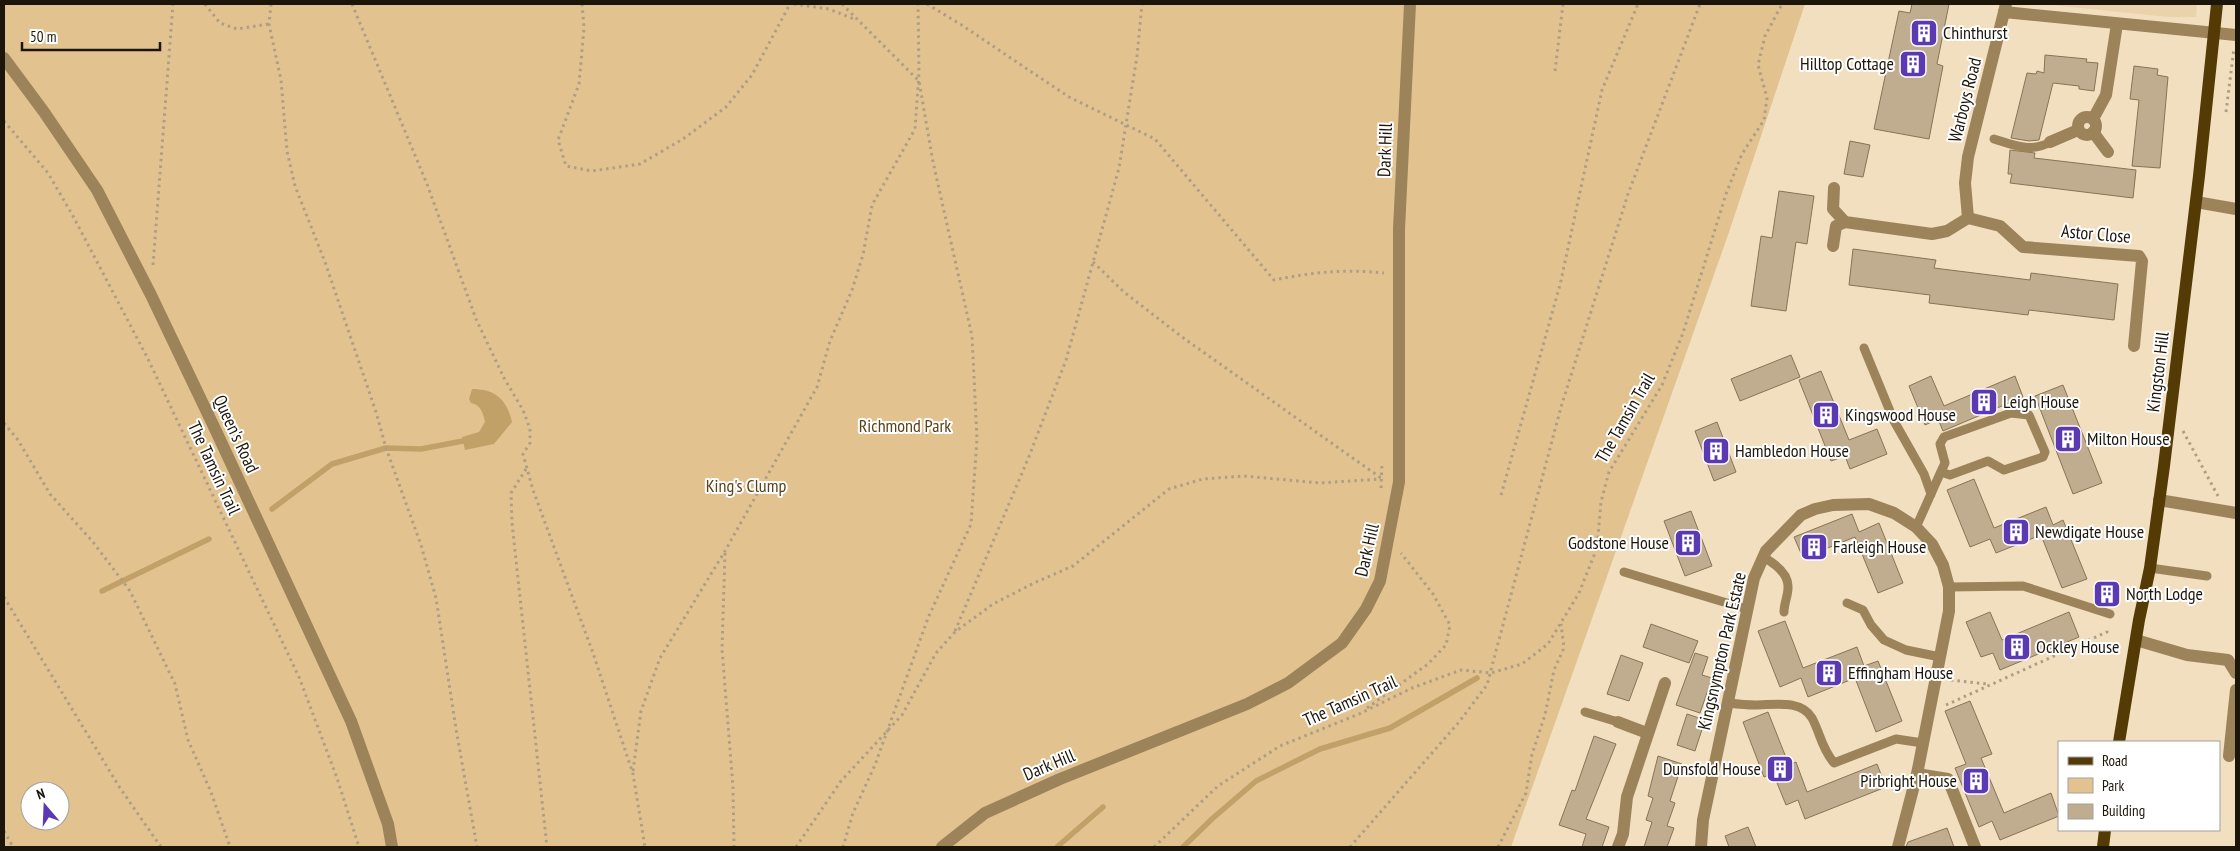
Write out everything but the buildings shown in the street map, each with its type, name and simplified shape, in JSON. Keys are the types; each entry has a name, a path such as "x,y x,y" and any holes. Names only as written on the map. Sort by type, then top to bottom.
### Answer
{"main road":[{"name":"Kingston Hill","path":"2119,741 2150,568 2196,202 2217,4"},
{"path":"2102,847 2105,831"}],"street":[{"name":"Dark Hill","path":"942,847 985,813 1060,779 1247,704 1288,683 1342,643 1366,610 1380,581 1399,482 1399,229 1410,4"},
{"path":"2005,8 2116,24 2236,35"},
{"name":"Warboys Road","path":"1968,212 1964,183 1968,157 2005,8"},
{"path":"2093,119 2106,95 2116,24"},
{"name":"Queen's Road","path":"4,58 98,190 151,295 351,722 388,824 392,847"},
{"path":"2078,130 2077,125 2082,118 2093,119"},
{"path":"2078,130 2087,135 2093,132 2096,126 2093,119"},
{"path":"2050,142 2078,130"},
{"path":"2093,132 2108,152"},
{"path":"1834,188 1833,209 1845,222"},
{"path":"2196,202 2236,209"},
{"path":"1833,246 1836,226 1845,222 1932,234 1947,231 1968,212"},
{"name":"Astor Close","path":"1968,212 2000,226 2023,247 2139,256 2142,261 2134,346"},
{"path":"2159,500 2232,512"},
{"name":"Kingsnympton Park Estate","path":"1701,847 1703,820 1754,578 1763,557 1766,551 1801,515 1815,509 1833,505 1869,504 1894,513 1916,527 1932,544 1943,565 1949,587 1949,611 1936,678 1917,774 1898,847"},
{"path":"2136,640 2187,655 2228,660 2236,670"},
{"path":"1618,847 1623,834 1627,797 1665,683"},
{"path":"2229,756 2236,690"},
{"path":"1618,722 1647,733"},
{"path":"1917,774 1948,779 1975,847"}],"lane":[{"path":"1994,139 2017,146 2040,148 2050,142"},
{"path":"1864,348 1894,420 1924,474 1931,494"},
{"path":"1916,527 1945,463 1940,444 1944,437 2011,413 2029,415 2045,452 2043,457 2004,470 1988,461 1950,475 1941,472"},
{"path":"1763,557 1776,564 1786,581 1788,587 1784,601 1784,612"},
{"path":"2150,568 2207,576"},
{"path":"1624,572 1748,609"},
{"path":"1949,587 2023,586 2109,619"},
{"path":"1847,603 1863,610 1871,625 1884,640 1906,650 1940,657"},
{"path":"1728,703 1755,705 1782,703 1800,708 1812,717 1824,751 1834,763 1896,739 1922,743"},
{"path":"1585,712 1618,722"}],"path":[{"path":"153,266 173,4"},
{"path":"204,4 220,23 237,29 270,24"},
{"path":"271,4 270,24 281,80 287,151 295,186 325,262 376,412 386,448 421,545 436,598 456,729 477,847"},
{"path":"352,4 427,184 476,319 504,378 524,410 530,429 530,443 523,454 527,469 536,499 593,653 633,774 645,847"},
{"path":"582,4 584,28 579,84 558,140 566,166 592,171 640,164 683,139 726,107 752,75 790,4"},
{"path":"794,4 829,9 857,20"},
{"path":"842,4 918,82 972,336 976,439 971,524 928,618 854,813 844,847"},
{"path":"633,774 641,711 660,658 725,551 817,388 830,341 852,290 862,255 872,205 915,129 918,82 918,4"},
{"path":"926,4 960,24 1069,97 1155,139 1274,280 1315,272 1360,271 1389,274"},
{"path":"955,632 1028,459 1066,360 1119,168 1137,56 1142,4"},
{"path":"1555,71 1563,4"},
{"path":"1501,495 1560,285 1602,90 1638,4"},
{"path":"1350,847 1459,722 1487,685 1564,397 1628,194 1700,4"},
{"name":"The Tamsin Trail","path":"1154,847 1218,786 1280,746 1359,714 1412,688 1461,670 1491,673 1522,664 1548,644 1579,593 1597,548 1601,502 1609,472 1662,385 1683,333 1726,194 1742,154 1764,120 1767,98 1758,65 1765,36 1782,4"},
{"path":"2226,112 2227,82 2236,35"},
{"name":"The Tamsin Trail","path":"4,121 48,173 73,216 148,359 299,677 337,778 359,847"},
{"path":"796,847 841,780 902,715 936,653 955,632 993,604 1034,583 1074,566 1169,489 1203,479 1244,476 1320,483 1381,479 1182,337 1124,292 1093,262"},
{"path":"4,423 18,440 50,494 93,542 130,591 175,684 188,740 211,792 230,847"},
{"path":"2169,424 2183,430 2232,512"},
{"path":"527,469 511,493 512,523 547,847"},
{"path":"725,551 722,650 733,787 734,847"},
{"path":"4,597 115,780 161,847"},
{"path":"1928,715 1989,684 2107,632 2109,619"},
{"path":"1498,847 1526,793 1532,754 1545,716 1554,670 1564,648 1561,624"},
{"path":"1936,678 1989,684"},
{"path":"4,831 13,847"}],"shaded area":[{"path":"2043,4 2197,4 2196,17 2168,17"},
{"path":"472,389 488,391 499,397 507,408 512,422 494,444 465,450 462,437 479,432 485,422 481,410 471,403 469,399"}],"green space":[{"name":"Richmond Park","path":"4,4 1805,4 1727,238 1511,847 4,847"}],"waterway":[{"path":"272,509 332,464 386,448 421,449 463,441"},
{"path":"102,591 209,539"},
{"path":"1183,847 1256,781 1320,749 1390,728 1477,678"},
{"path":"1057,847 1103,807"}],"place":[{"name":"Chinthurst","path":"1924,33"},
{"name":"Hilltop Cottage","path":"1913,64"},
{"name":"Leigh House","path":"1984,402"},
{"name":"Kingswood House","path":"1826,415"},
{"name":"Milton House","path":"2068,439"},
{"name":"Hambledon House","path":"1716,451"},
{"name":"Newdigate House","path":"2016,532"},
{"name":"Godstone House","path":"1688,543"},
{"name":"Farleigh House","path":"1814,547"},
{"name":"North Lodge","path":"2107,594"},
{"name":"Ockley House","path":"2017,647"},
{"name":"Effingham House","path":"1829,673"},
{"name":"Dunsfold House","path":"1780,769"},
{"name":"Pirbright House","path":"1976,781"}],"park label":[{"name":"King's Clump","path":"746,486"}]}
